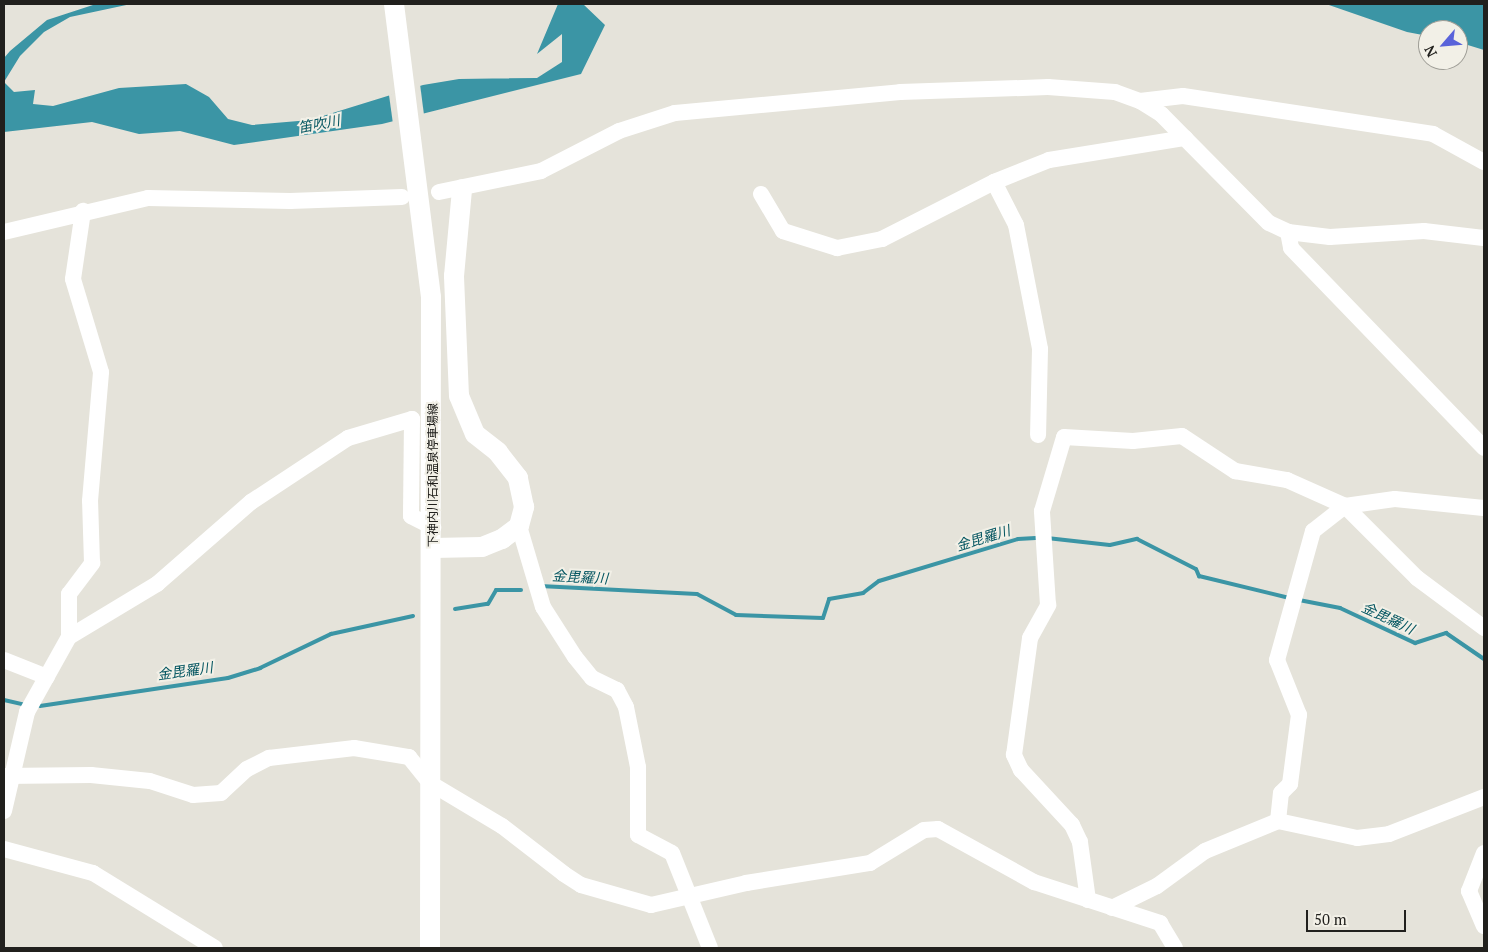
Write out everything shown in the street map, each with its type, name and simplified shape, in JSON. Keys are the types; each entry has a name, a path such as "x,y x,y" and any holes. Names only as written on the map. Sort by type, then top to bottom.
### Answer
{"main road":[{"name":"下神内川石和温泉停車場線","path":"394,4 431,297 433,548 430,948"},
{"path":"433,548 482,547 519,526 524,506 518,478 498,452 475,434 459,396 454,276 462,189"}],"street":[{"path":"439,192 462,189 542,171 627,128 701,109 900,92 1048,86 1115,92 1140,101 1185,138 1269,223 1288,232 1330,237 1424,231 1484,238"},
{"path":"1140,101 1183,96 1433,134 1484,162"},
{"path":"761,194 783,231 837,248 882,239 994,182 1049,160 1185,138"},
{"path":"994,182 1016,225 1017,248 1040,349 1038,435"},
{"path":"4,232 83,211 148,198 300,201 402,197"},
{"path":"4,811 9,776 27,712 68,637 69,594 92,563 90,501 101,372 73,280 83,211"},
{"path":"1288,232 1290,248 1484,448"},
{"path":"68,637 157,584 251,502 348,438 412,419 411,516 433,527"},
{"path":"1088,900 1080,842 1072,825 1021,770 1014,755 1030,638 1048,605 1042,511 1064,437 1133,441 1182,436 1235,471 1287,480 1345,506 1417,578 1484,628"},
{"path":"1278,821 1281,793 1290,784 1299,715 1277,660 1313,532 1345,506 1395,499 1484,508"},
{"path":"519,526 543,607 574,657 592,678 617,690 626,706 638,767 638,835 672,853 686,895 710,948"},
{"path":"4,660 47,677"},
{"path":"9,776 91,775 150,781 194,795 221,793 247,769 269,758 354,748 409,757 430,784 502,826 581,885 651,905 686,895 870,863 924,830 938,829 1034,882 1160,923 1175,948"},
{"path":"1112,908 1157,886 1205,851 1278,821 1357,838 1389,834 1484,797"},
{"path":"4,849 93,873 215,948"},
{"path":"1484,853 1469,891 1484,926"}],"water":[{"path":"96,4 131,4 70,17 44,32 20,56 4,82 4,58 10,51 47,20"},
{"name":"笛吹川","path":"558,4 583,4 605,25 581,74 382,124 234,145 180,131 139,134 92,122 4,132 4,82 14,92 35,90 33,104 53,106 119,88 186,84 209,97 228,119 252,125 310,120 423,85 459,79 537,78 562,62 562,34 537,54"},
{"path":"1326,4 1484,4 1484,50 1468,45 1468,20 1418,20 1418,34"}],"pier":[{"path":"420,84 424,115 393,124 389,95"}],"waterway":[{"name":"金毘羅川","path":"540,586 697,594 736,615 823,618 829,599 863,593 879,581 1018,539 1040,538"},
{"name":"金毘羅川","path":"1047,538 1110,545 1137,539 1196,569 1199,576 1289,598"},
{"name":"金毘羅川","path":"455,609 488,604 496,590 521,590"},
{"name":"金毘羅川","path":"1299,600 1340,608 1415,643 1446,633 1484,659"},
{"name":"金毘羅川","path":"40,706 228,678 260,668 331,634 413,616"},
{"name":"金毘羅川","path":"4,700 26,705"}]}
